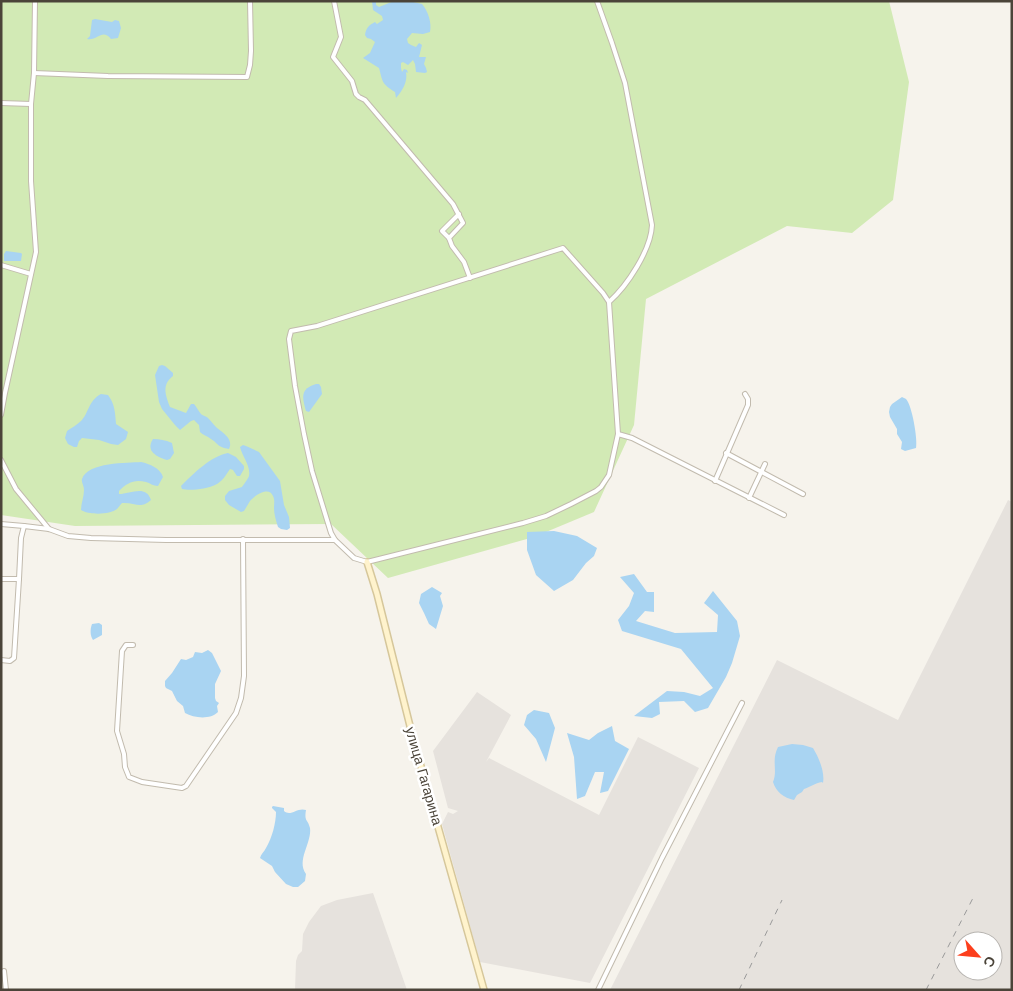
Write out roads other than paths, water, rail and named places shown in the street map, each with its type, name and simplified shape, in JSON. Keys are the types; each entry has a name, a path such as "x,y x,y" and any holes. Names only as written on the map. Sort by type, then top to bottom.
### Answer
{"street":[{"path":"1,415 36,252 31,181 31,104 34,73 35,1"},
{"path":"34,73 108,76 247,77 251,51 250,1"},
{"path":"334,1 342,37 333,57 352,81 356,94 366,100 453,204 463,223 449,238"},
{"path":"597,1 625,83 652,225 648,244 639,262 609,302"},
{"path":"1,103 31,104"},
{"path":"459,214 442,231 449,238 452,246 464,262 470,278"},
{"path":"563,248 603,293 609,302 618,434 611,468 605,481 596,491 546,516 367,562 354,558 334,540 312,471 296,386 289,339 291,331 317,326 470,278 563,248"},
{"path":"1,265 31,274"},
{"path":"715,481 748,405 748,399 745,394"},
{"path":"618,434 632,438 784,515"},
{"path":"726,453 803,494"},
{"path":"1,460 16,489 49,529"},
{"path":"749,498 765,464"},
{"path":"1,524 49,529 68,536 91,538 334,540"},
{"path":"1,660 14,658 21,538 24,526"},
{"path":"133,645 126,645 122,651 117,731 124,754 125,767 129,777 142,782 182,788 186,786 236,713 241,698 244,676 243,540"},
{"name":"улица Гагарина","path":"367,562 484,990"},
{"path":"1,578 18,579"},
{"path":"598,990 662,858 742,703"},
{"path":"4,971 6,990"}],"water":[{"path":"372,1 376,1 376,5 379,7 394,1 409,1 422,4 429,17 430,32 423,34 412,33 407,39 408,43 416,47 419,43 422,45 419,57 426,57 424,64 427,72 416,72 413,60 408,65 403,62 401,63 402,72 404,69 408,73 406,72 405,83 396,98 395,92 383,82 379,68 363,58 370,53 375,42 365,35 367,29 373,23 377,24 383,20 382,16 373,10"},
{"path":"92,20 112,22 115,20 119,21 121,28 118,38 111,39 108,36 102,35 87,39 90,36"},
{"path":"6,251 21,253 21,261 4,261"},
{"path":"162,365 173,373 166,387 166,395 170,407 186,413 191,404 194,404 201,414 227,436 230,442 229,449 220,446 201,433 199,425 194,420 180,430 162,409 159,402 155,375 159,366"},
{"path":"319,384 321,387 322,394 309,412 306,411 304,394 307,388"},
{"path":"101,394 108,395 110,398 116,424 128,432 126,439 118,445 82,438 77,447 68,444 65,438 67,431 84,418 91,404"},
{"path":"902,397 908,402 916,438 916,448 905,451 901,449 902,442 889,412 892,404"},
{"path":"153,439 172,443 174,453 170,459 163,459 153,453 150,447"},
{"path":"243,445 259,452 280,481 284,505 289,517 290,528 287,530 278,527 274,513 274,498 271,493 262,492 255,496 244,511 241,512 229,505 225,500 225,496 229,491 242,487 249,476 249,469 240,447"},
{"path":"228,453 236,457 244,466 240,476 237,476 230,469 222,480 208,488 182,489 181,486 203,466 215,458"},
{"path":"141,462 160,471 163,477 158,486 142,481 134,481 122,488 119,494 142,491 149,495 151,500 144,505 122,503 114,511 99,514 81,510 84,490 82,479 85,473 108,464"},
{"path":"554,531 577,536 597,548 594,556 573,580 554,591 536,575 527,550 527,532"},
{"path":"634,574 647,592 654,592 654,612 645,611 636,621 675,633 717,632 718,615 704,603 713,591 737,621 740,636 732,663 708,708 695,712 684,701 659,702 660,714 652,718 634,716 667,691 684,692 700,696 713,688 681,649 622,631 618,620 629,606 634,593 620,577"},
{"path":"432,587 442,593 440,596 443,606 436,629 429,624 419,603 421,594"},
{"path":"99,623 102,625 102,635 93,640 91,637 92,624"},
{"path":"208,650 212,653 221,671 215,684 215,698 219,703 217,706 218,712 211,716 197,717 185,713 183,706 177,701 172,691 166,688 165,681 181,659 186,660 193,657 195,652 202,653"},
{"path":"534,710 549,713 555,728 546,762 536,739 524,725 527,715"},
{"path":"612,726 615,741 629,749 608,791 600,793 604,772 595,772 585,796 577,799 574,757 567,733 589,740"},
{"path":"792,744 813,748 823,774 823,783 817,783 804,789 794,800 781,794 773,782 775,757 778,747"},
{"path":"273,806 284,808 284,811 287,813 306,810 310,834 303,857 303,869 306,874 305,881 298,887 286,884 272,866 260,858 273,830 276,812 272,808"}],"railway":[{"path":"926,990 973,898"},
{"path":"739,990 782,900"}]}
